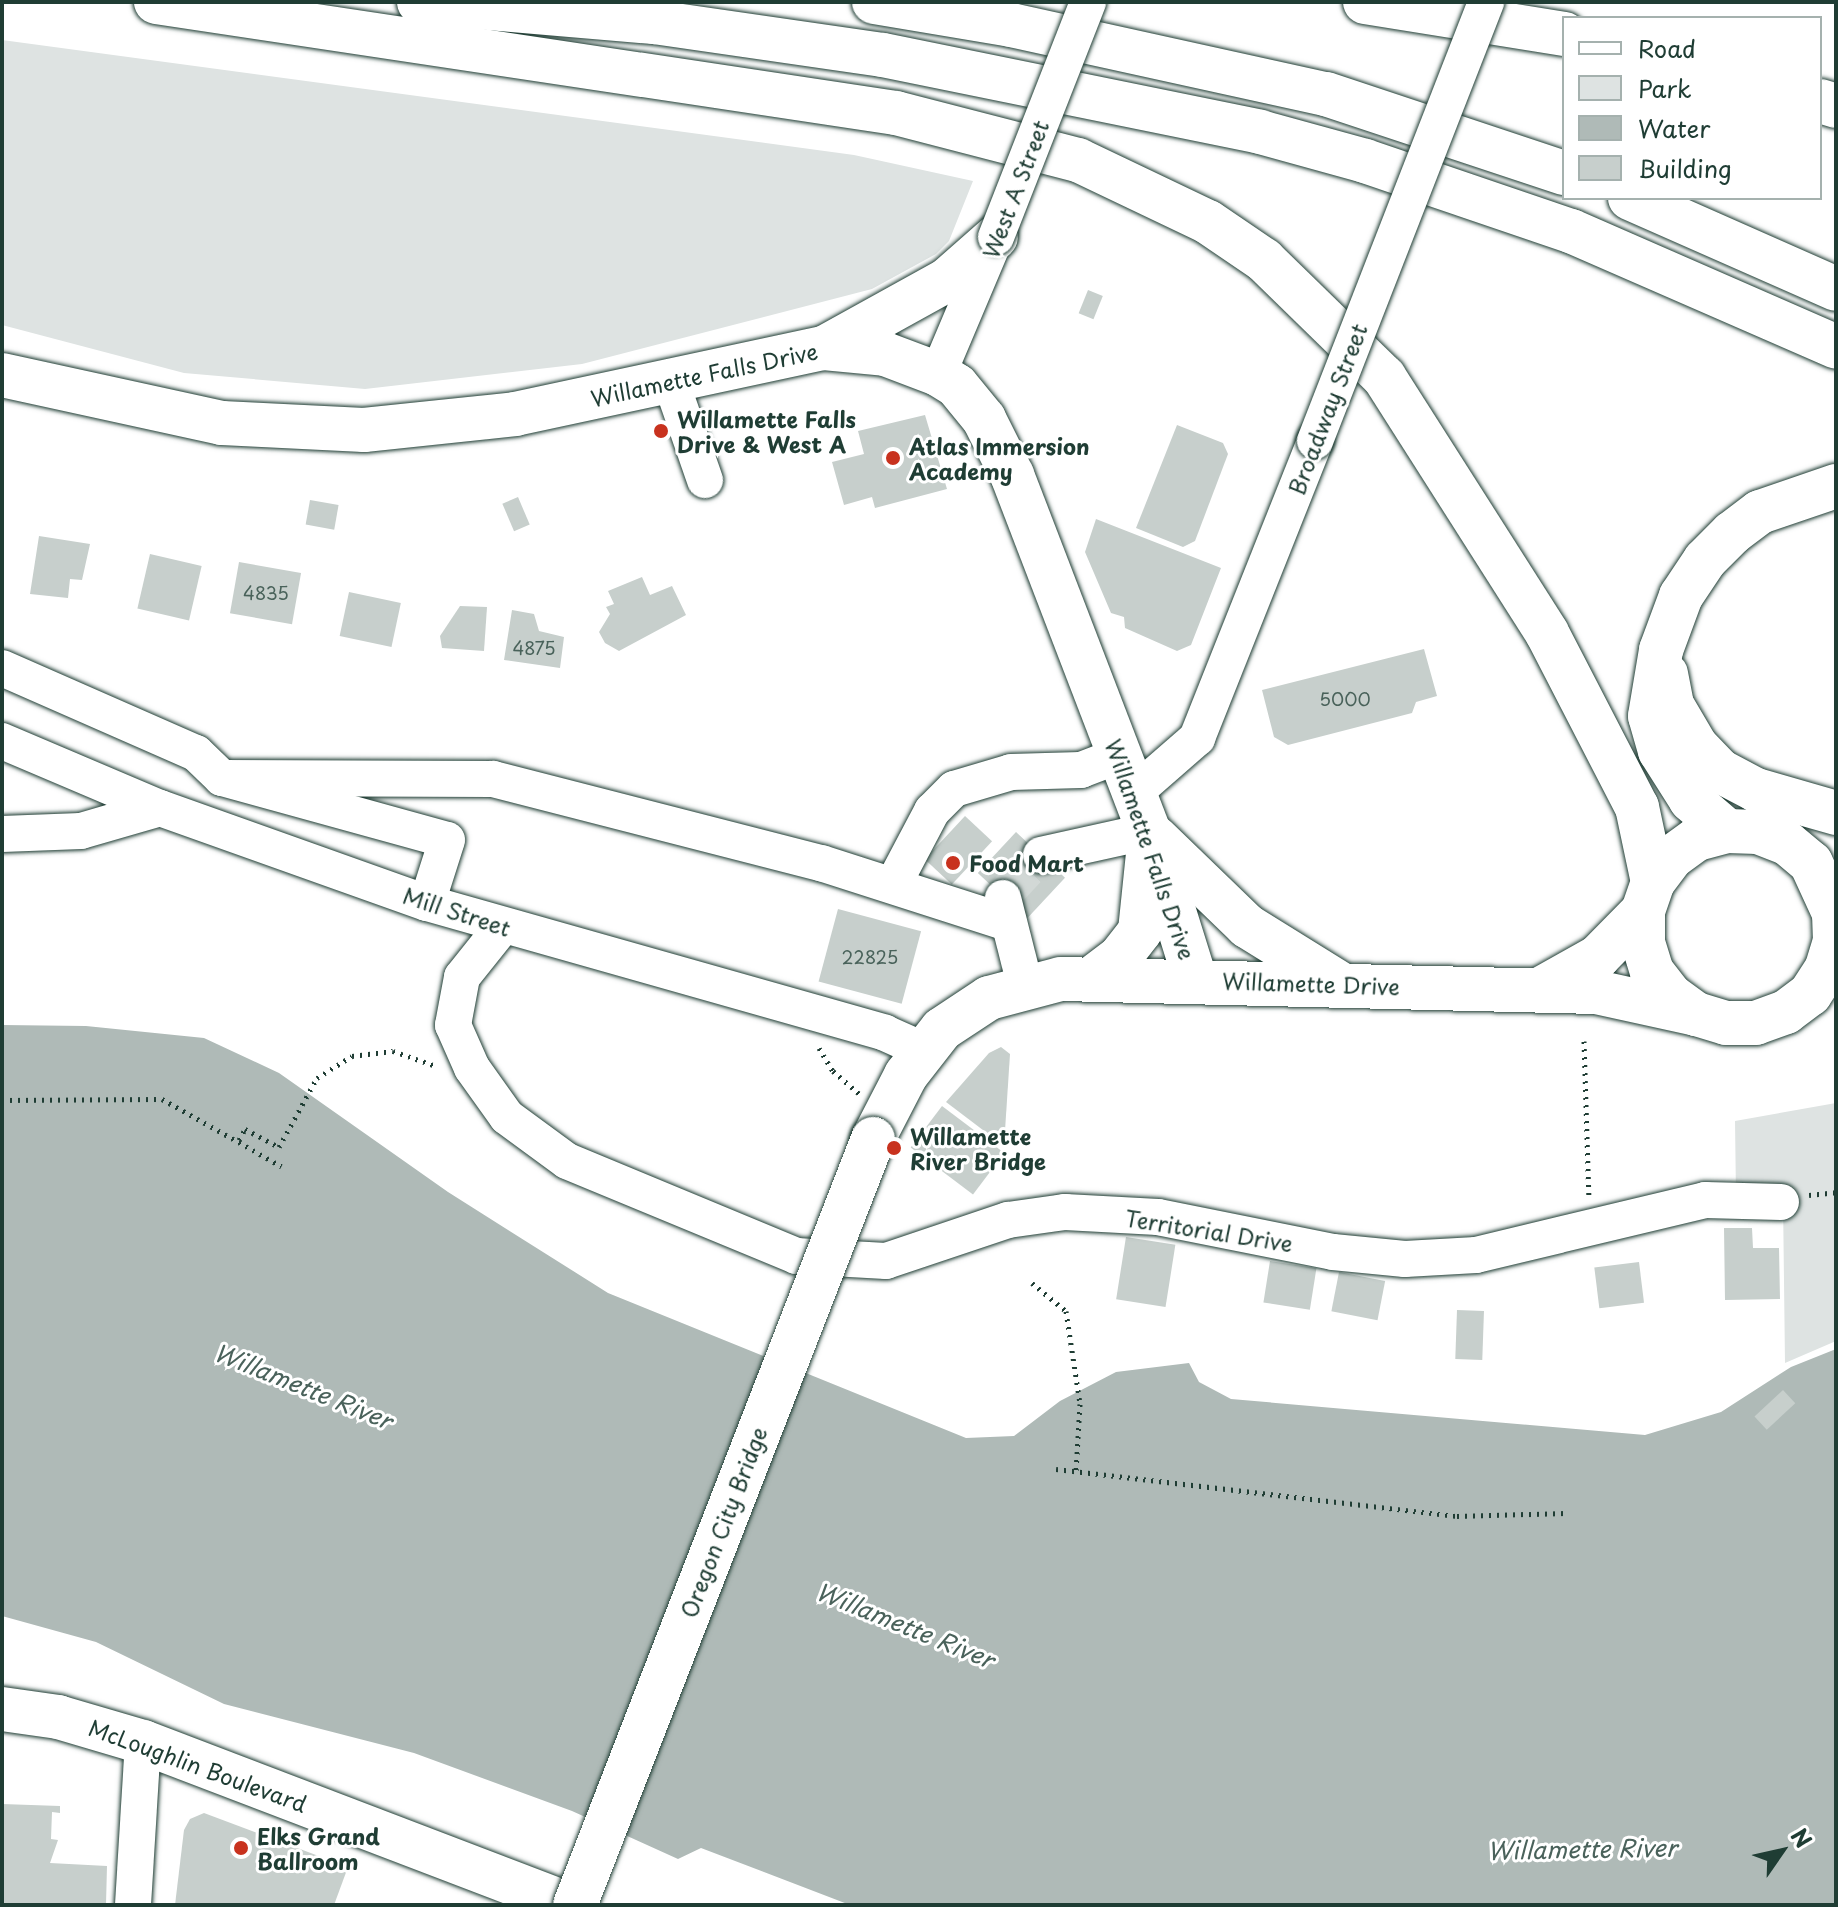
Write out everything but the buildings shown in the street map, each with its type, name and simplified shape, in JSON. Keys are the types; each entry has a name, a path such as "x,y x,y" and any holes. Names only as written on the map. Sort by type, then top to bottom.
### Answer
{"main road":[{"path":"156,2 925,119 1078,160 1208,222 1264,260 1307,298 1384,377 1547,633 1637,807 1648,896 1643,942 1652,972 1671,996 1696,1014 1741,1023 1786,1012 1810,994 1832,966 1835,941 1834,913 1823,866 1787,843 1758,832 1727,831 1697,839 1672,857 1648,896 1598,957 1536,991"},
{"path":"419,2 654,22 883,55 1260,132 1365,161 1558,226 1712,289 1836,347"},
{"path":"874,2 1011,25 1326,94 1562,172"},
{"path":"1365,2 1562,34"},
{"path":"1635,200 1836,289"},
{"path":"824,348 947,280 996,237"},
{"name":"Willamette Falls Drive","path":"2,375 175,415 259,427 349,430 501,417 824,348 885,354 938,374 971,401 993,434 1135,793 1195,979"},
{"path":"1727,831 1691,800 1660,751 1650,716 1661,650 1681,596 1705,560 1732,533 1760,512 1836,486"},
{"path":"1661,650 1672,705 1696,746 1720,771 1756,790 1836,813"},
{"path":"1095,976 1120,957 1140,931 1135,793"},
{"path":"1135,793 1247,926 1339,983"},
{"name":"Willamette Drive","path":"873,1139 923,1050 968,1009 1025,985 1095,976 1596,992 1696,1014"},
{"name":"Oregon City Bridge","path":"559,1903 873,1139"},
{"name":"McLoughlin Boulevard","path":"2,1709 58,1717 143,1742 559,1903"}],"street":[{"name":"West A Street","path":"938,374 996,237 1088,2"},
{"name":"Broadway Street","path":"1135,793 1197,738 1486,2"},
{"path":"670,379 705,480"},
{"path":"2,668 196,753 222,778 447,840 427,903"},
{"name":"Mill Street","path":"2,741 160,808 427,903 502,927 813,1012 923,1050"},
{"path":"893,885 932,811 954,789 1011,772 1081,770 1135,793"},
{"path":"222,778 493,779 636,814 893,885 1004,909 1025,985"},
{"path":"204,824 222,778"},
{"path":"1041,855 1135,793"},
{"path":"2,834 81,831 160,808"},
{"name":"Territorial Drive","path":"502,927 462,977 453,1025 472,1068 507,1117 567,1161 796,1256 886,1261 1008,1220 1065,1212 1158,1217 1333,1252 1405,1259 1476,1255 1590,1231 1705,1200 1781,1202"},
{"path":"133,1905 143,1742"}],"path":[{"path":"1584,1041 1590,1231"},
{"path":"816,1044 833,1071 863,1095"},
{"path":"239,1140 245,1129 279,1147 317,1078 352,1056 393,1051 442,1068"},
{"path":"2,1100 162,1099 281,1166"},
{"path":"1032,1283 1066,1311 1080,1404 1076,1472"},
{"path":"1056,1469 1457,1516 1566,1513"}],"green space":[{"path":"2,40 854,155 973,181 949,241 936,254 872,289 582,364 365,389 184,373 2,325"},
{"path":"1836,1103 1836,1341 1785,1363 1783,1199 1736,1197 1735,1121"}],"water":[{"name":"Willamette River","path":"2,1025 86,1026 204,1038 279,1073 448,1192 608,1293 966,1438 1014,1436 1060,1401 1116,1372 1189,1363 1199,1382 1231,1399 1645,1435 1721,1412 1791,1367 1836,1349 1836,1905 850,1905 701,1848 678,1859 572,1811 414,1753 224,1704 96,1642 2,1616"}],"tunnel":[{"path":"1003,896 1041,855"}],"place":[{"name":"Willamette Falls Drive & West A","path":"661,431"},
{"name":"Atlas Immersion Academy","path":"893,458"},
{"name":"Food Mart","path":"953,863"},
{"name":"Willamette River Bridge","path":"894,1148"},
{"name":"Elks Grand Ballroom","path":"241,1848"}]}
